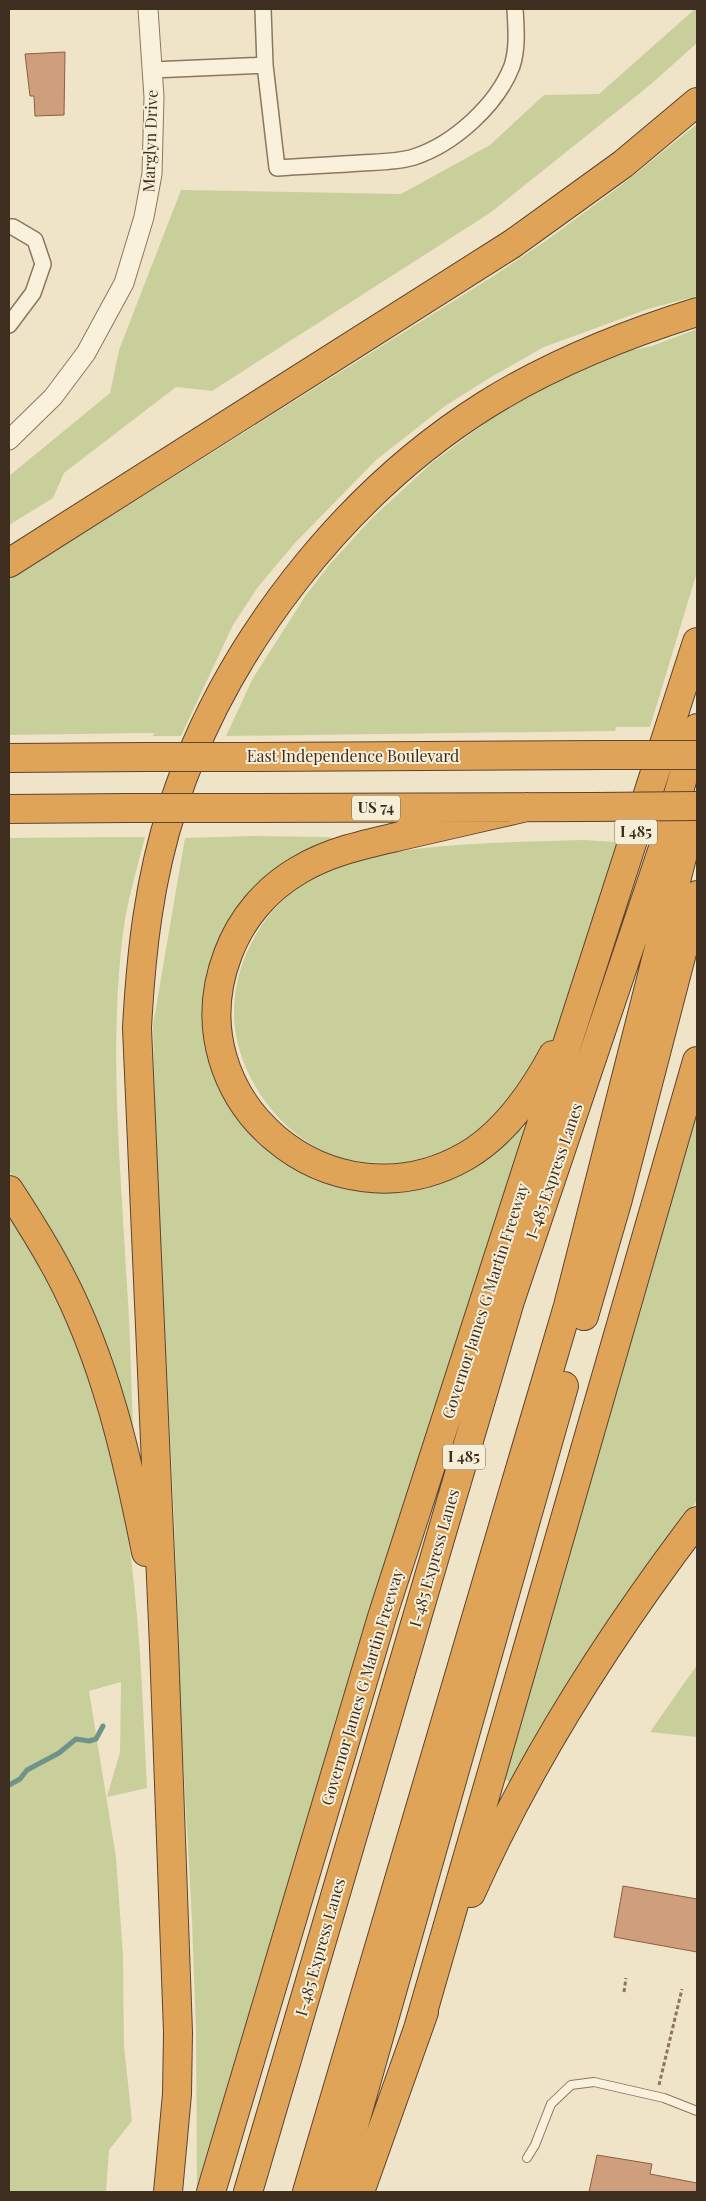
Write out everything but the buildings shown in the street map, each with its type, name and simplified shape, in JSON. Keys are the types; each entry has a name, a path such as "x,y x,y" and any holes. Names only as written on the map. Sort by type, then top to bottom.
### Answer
{"highway":[{"path":"9,563 512,244 623,164 697,102"},
{"path":"168,2192 177,2094 178,2032 164,1647 137,1028 146,917 158,861 173,806 194,751 219,699 247,649 279,601 316,554 395,473 440,437 487,404 537,376 626,335 697,312"},
{"name":"Governor James G Martin Freeway","path":"211,2192 382,1617 697,642"},
{"name":"I-485 Express Lanes","path":"248,2192 510,1301 662,851 697,728"},
{"name":"East Independence Boulevard","path":"9,758 697,755"},
{"path":"307,2192 568,1306 697,798"},
{"name":"US 74","path":"9,809 697,806"},
{"path":"527,807 351,848 316,861 282,881 253,909 241,926 225,962 217,1002 218,1035 224,1061 235,1089 251,1114 264,1129 295,1154 322,1167 351,1176 391,1179 411,1176 430,1172 467,1155 491,1138 514,1115 541,1077 586,986"},
{"path":"335,2192 618,1199 697,895"},
{"path":"418,2029 697,1061"},
{"path":"9,1190 58,1272 82,1324 101,1373 118,1425 132,1479 164,1647"},
{"path":"360,2192 436,1974 482,1870 536,1764 592,1671 628,1615 697,1521"}],"street":[{"name":"Marglyn Drive","path":"9,440 52,397 86,353 124,283 144,217 152,174 152,70 148,9"},
{"path":"263,9 265,65 277,168 382,162 413,157 444,143 479,114 498,90 512,65 516,33 515,9"},
{"path":"152,70 265,65"},
{"path":"9,227 13,227 35,240 43,264 33,293 9,325"}],"lane":[{"path":"527,2158 535,2145 551,2104 571,2085 594,2082 664,2098 697,2111"}],"path":[{"path":"624,1992 626,1978"},
{"path":"659,2085 682,1989"}],"green space":[{"path":"697,9 697,43 650,85 490,213 212,391 176,387 64,473 53,498 9,525 9,476 110,393 119,350 181,190 401,194 490,145 544,95 599,94"},
{"path":"697,124 697,296 648,309 544,347 445,406 376,460 295,543 258,587 233,625 181,736 153,736 154,733 9,735 9,578 73,540 495,275 547,240 623,184"},
{"path":"697,329 697,572 650,727 616,727 615,731 226,736 253,678 306,595 330,564 372,518 433,462 500,412 559,381 629,351 652,346"},
{"path":"250,836 332,838 332,842 267,885 214,1023 270,1142 427,1185 458,1174 485,1159 510,1140 533,1117 225,2192 197,2192 196,2034 192,1921 181,1722 174,1515 156,1153 153,1025 185,838"},
{"path":"145,837 132,885 123,933 119,975 116,1059 133,1429 110,1359 32,1205 9,1170 9,838"},
{"path":"584,840 617,842 551,1048 540,1067 485,1131 448,1150 422,1159 403,1163 354,1161 332,1155 313,1145 295,1133 278,1117 264,1100 243,1060 234,1017 236,990 242,964 253,939 268,917 286,897 308,880 331,867 362,856 469,844"},
{"path":"697,1111 697,1501 674,1529 568,1682 510,1782 501,1778"},
{"path":"9,1216 28,1247 61,1311 76,1345 101,1413 119,1484 126,1522 135,1597 147,1788 107,1797 120,1752 121,1682 89,1691 116,1857 123,1955 124,2046 132,2121 109,2150 106,2192 9,2192"},
{"path":"697,1665 697,1737 650,1732"}],"waterway":[{"path":"9,1785 20,1779 27,1770 59,1753 76,1739 89,1741 96,1739 103,1726"}]}
